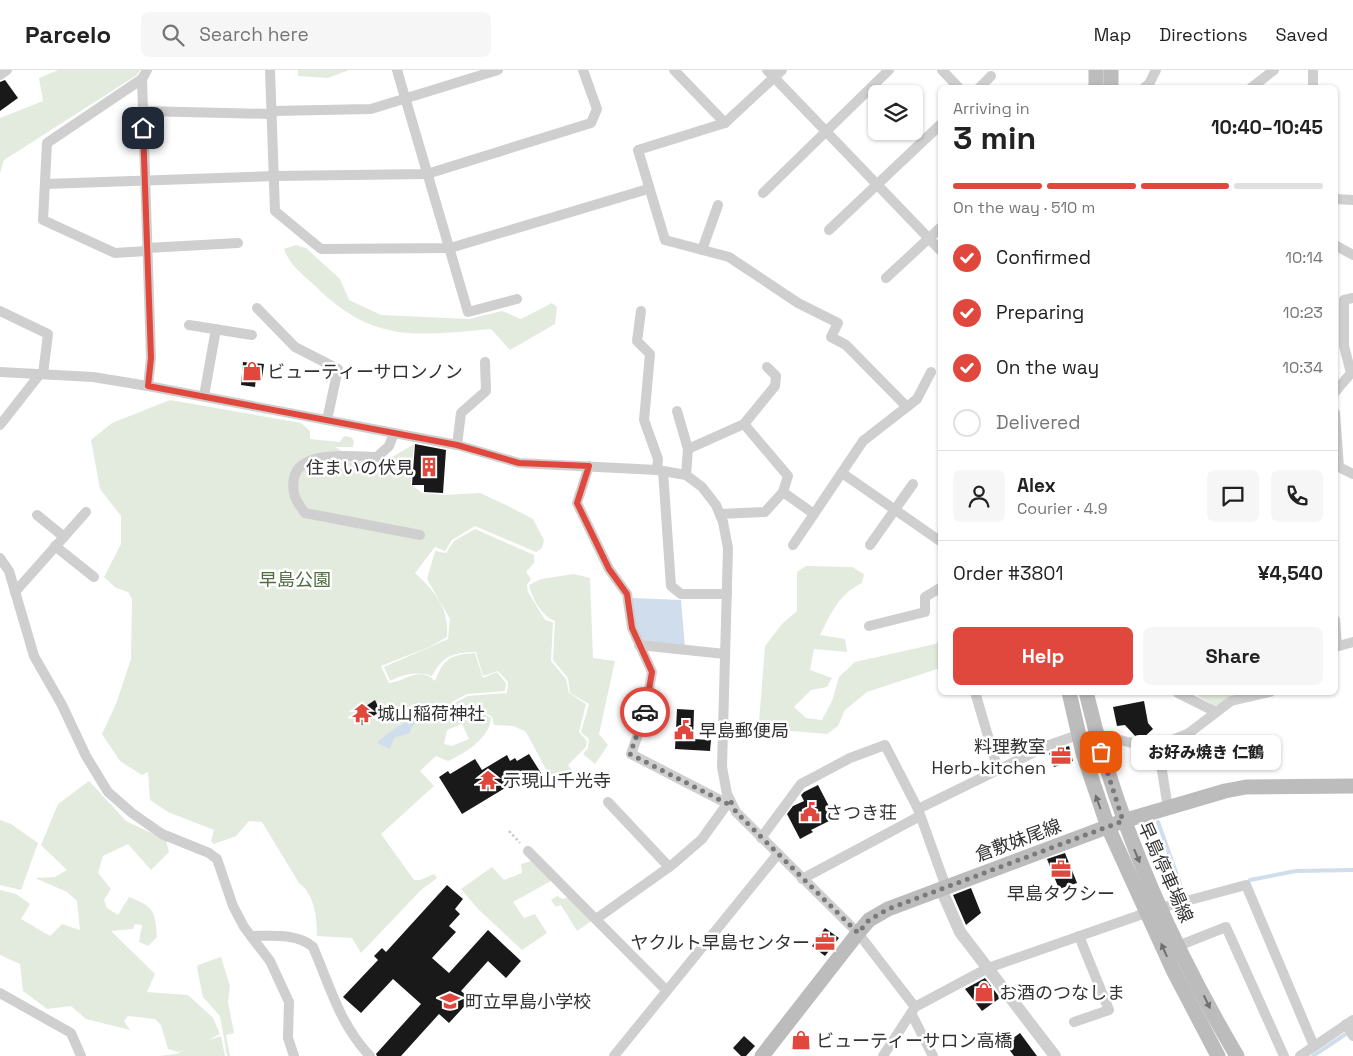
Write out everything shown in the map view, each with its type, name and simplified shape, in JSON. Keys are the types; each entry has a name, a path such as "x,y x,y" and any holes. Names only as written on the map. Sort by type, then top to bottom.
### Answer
{"main road":[{"path":"1096,70 1096,85"},
{"path":"1111,70 1111,85"},
{"name":"早島停車場線","path":"1071,695 1078,735 1096,796 1108,827 1153,910 1178,946 1212,1014 1237,1056"},
{"name":"早島停車場線","path":"1087,695 1096,734 1153,910 1205,1035 1218,1056"},
{"name":"倉敷妹尾線","path":"762,1056 869,920 888,909 1123,821 1246,787 1353,786"}],"street":[{"path":"0,76 7,70"},
{"path":"270,70 275,211 321,249 450,248 648,189"},
{"path":"396,70 468,312 517,299"},
{"path":"142,111 272,113 371,109 498,70"},
{"path":"45,184 274,176 427,174 591,123 596,109 583,70"},
{"path":"674,70 726,123"},
{"path":"782,70 771,74 726,123 638,150 664,240 729,257 798,303 838,323 831,337 846,345 907,407"},
{"path":"763,193 825,130 889,70"},
{"path":"942,70 956,85"},
{"path":"1146,85 1156,70"},
{"path":"1255,85 1274,70"},
{"path":"1313,70 1313,85"},
{"path":"145,74 142,111 151,358 148,386"},
{"path":"145,74 47,143 43,220 115,253 238,243"},
{"path":"771,74 938,248"},
{"path":"982,85 991,76"},
{"path":"829,230 938,127"},
{"path":"1338,199 1353,200"},
{"path":"702,250 718,205"},
{"path":"886,278 938,230"},
{"path":"1338,247 1353,255"},
{"path":"1338,389 1351,374 1350,359 1344,346 1344,299"},
{"path":"257,308 296,347 338,369 327,420"},
{"path":"0,310 48,334 42,374 0,424"},
{"path":"641,311 637,341 650,354 644,420 660,470 671,586 681,594 727,594"},
{"path":"189,325 252,335"},
{"path":"204,396 216,329"},
{"path":"457,445 461,413 486,391 485,362"},
{"path":"688,449 744,424 775,386 776,376 767,367"},
{"path":"0,372 93,377 148,386 457,445 519,463 660,470 686,476 702,487 716,505 720,514 728,548 722,767 729,802 736,812 777,855 858,933 913,1010 933,1056"},
{"path":"793,545 864,441 917,399 931,372"},
{"path":"677,411 688,449 686,476"},
{"path":"720,514 765,512 783,492 788,476 744,424"},
{"path":"394,433 389,446 377,457 322,457 303,463 295,474 292,489 296,501 305,513 420,534"},
{"path":"1338,461 1344,473"},
{"path":"589,466 577,503 609,569 627,594 632,628 652,672 644,718 630,754 729,802"},
{"path":"842,473 938,540"},
{"path":"870,545 913,484"},
{"path":"783,492 814,514"},
{"path":"15,592 86,512"},
{"path":"37,515 64,537"},
{"path":"55,546 94,577"},
{"path":"0,558 9,571 34,656 62,705 86,756 108,792 132,813 162,834 209,853 217,859 234,906 251,936 270,962 289,1002 288,1038 294,1056"},
{"path":"869,626 925,612 925,597 938,589"},
{"path":"1338,646 1353,642"},
{"path":"640,645 725,654"},
{"path":"976,695 998,770"},
{"path":"1184,695 1216,712"},
{"path":"1096,734 1136,744 1158,746 1189,733 1231,701 1257,695"},
{"path":"802,879 919,812 998,770 1049,745 1078,735"},
{"path":"761,838 801,784 850,758 885,745 919,812 943,888 960,932 1054,1056"},
{"path":"1158,746 1168,808"},
{"path":"608,802 669,867"},
{"path":"596,919 669,867 702,840 729,802"},
{"path":"528,852 666,990"},
{"path":"614,1056 777,855"},
{"path":"883,1056 913,1010 988,968 1153,910 1246,885 1314,1046"},
{"path":"1178,946 1226,927 1284,1056"},
{"path":"251,936 293,937 306,941 313,947 343,1022 356,1042 370,1056"},
{"path":"1074,1022 1109,1010 1079,936"},
{"path":"0,992 71,1033 81,1056"},
{"path":"1300,1056 1314,1046 1351,1029"}],"path":[{"path":"509,831 528,852"}],"green space":[{"path":"58,70 140,70 137,75 4,160 0,173 0,118 43,101 39,78"},
{"path":"298,70 349,70 328,78 298,76"},
{"path":"296,245 306,248 340,279 349,300 381,315 469,319 502,311 521,319 552,303 557,307 555,324 510,350 491,329 416,333 395,331 375,326 355,317 334,303 296,268 284,249"},
{"name":"早島公園","path":"170,400 301,423 310,431 310,439 340,442 344,436 351,437 354,441 353,447 335,447 372,469 414,444 411,484 422,493 445,495 480,493 533,519 544,540 542,548 536,552 475,526 452,540 445,551 435,547 415,573 440,601 446,617 447,637 429,647 381,666 389,683 417,675 429,676 435,681 442,667 449,659 459,655 475,653 483,678 497,672 506,683 505,691 467,694 452,702 451,716 472,722 485,714 491,718 490,725 476,744 462,754 448,761 436,756 420,771 434,786 381,834 414,880 420,880 434,874 437,878 421,890 361,953 352,938 317,936 316,914 312,900 299,883 262,822 249,821 236,836 214,844 211,841 214,830 168,812 150,800 148,772 142,775 120,761 102,734 116,704 131,659 132,599 128,592 116,588 104,577 121,544 121,516 100,489 91,440 112,423","holes":["462,724 469,739 452,746 444,744 447,730"]},
{"path":"475,529 534,555 534,563 526,572 531,579 527,585 528,592 545,620 553,622 551,661 566,679 569,693 586,704 579,732 587,741 586,747 568,765 574,773 555,786 526,732 514,726 494,725 492,717 484,712 470,720 453,714 454,703 468,696 507,693 508,682 498,671 483,676 476,652 449,656 432,676 411,674 390,681 384,667 448,639 450,619 427,579 435,551 446,553 454,541"},
{"path":"806,566 852,567 864,574 862,583 854,587 836,605 820,635 845,639 847,652 814,649 810,670 832,678 827,687 811,690 794,707 806,718 822,720 832,701 839,677 855,662 938,642 938,669 867,692 845,710 838,726 827,734 767,729 759,722 765,646 782,624 797,611 797,572"},
{"path":"574,574 590,578 593,658 615,661 599,734 608,745 595,764 583,754 588,748 589,739 581,732 589,704 570,693 568,678 553,660 555,621 550,619 538,606 532,596 529,585 541,579"},
{"path":"1199,695 1242,695 1215,706"},
{"path":"89,781 126,821 166,840 169,852 151,870 128,844 103,856 98,873 111,889 104,900 107,908 118,915 129,897 144,904 154,915 157,937 148,946 139,942 142,925 135,924 133,929 111,931 155,974 147,992 188,995 213,1018 220,1034 207,1041 221,1036 225,1056 159,1056 176,1054 185,1050 178,1052 168,1049 161,1025 155,1019 128,1016 124,1021 130,1030 86,1019 71,1006 47,1009 23,991 20,964 0,955 0,890 16,894 30,904 21,919 50,936 62,924 80,930 77,901 67,892 35,878 55,877 67,870 41,845 58,804"},
{"path":"0,820 11,824 38,843 21,890 0,885"},
{"path":"534,860 551,881 513,902 524,918 535,914 547,933 522,950 478,909 461,889 492,867 504,880 522,873 521,864"},
{"path":"557,896 563,899 569,897 593,920 577,931 561,905 556,907 551,900"},
{"path":"221,957 230,986 228,1002 234,1033 226,1035 230,1056 227,1056 220,1016 203,997 197,968 198,965"}],"water":[{"path":"632,598 681,600 685,647 642,641 635,626"},
{"path":"419,714 421,717 411,728 410,733 394,738 390,749 377,743 396,728"}],"building":[{"path":"5,80 18,98 0,111 0,82"},
{"name":"ビューティーサロンノン","path":"243,362 264,364 262,378 256,378 255,387 241,385"},
{"name":"住まいの伏見","path":"415,444 446,450 443,493 424,492 424,485 412,485"},
{"name":"城山稲荷神社","path":"375,700 380,711 362,725 354,714"},
{"path":"1144,701 1148,723 1153,729 1143,738 1136,737 1125,725 1117,726 1113,707"},
{"path":"677,709 694,710 693,739 711,740 710,751 675,749"},
{"path":"1069,746 1073,761 1054,767 1049,753"},
{"path":"529,754 541,773 536,776 539,780 529,786 523,777 462,814 439,777 448,771 450,774 475,759 482,770 507,755 510,761 515,758 517,761"},
{"path":"818,785 835,818 811,830 813,832 800,839 787,814 793,806 804,801 801,795 804,792"},
{"path":"1065,853 1077,883 1059,889 1047,859"},
{"path":"447,885 463,899 455,909 460,914 449,926 456,932 432,958 449,973 488,930 521,961 506,978 488,961 461,991 471,999 449,1023 439,1014 401,1056 377,1056 376,1054 421,1004 393,979 361,1013 343,997 378,960 374,956 382,948 386,952"},
{"path":"971,888 981,913 966,925 953,895"},
{"path":"825,928 839,938 825,956 812,946"},
{"path":"985,978 1000,998 982,1011 965,989"},
{"path":"1020,1033 1037,1056 1014,1056 1005,1044"},
{"path":"744,1036 755,1046 746,1056 741,1056 733,1048"}],"waterway":[{"path":"1158,822 1183,892"},
{"path":"1250,880 1296,871 1353,870"},
{"path":"1313,1056 1349,1032"}],"way so far":[{"path":"645,712 630,754 728,804 730,800 736,812 777,855 858,933 869,920 888,909 1123,821 1101,752"}],"place":[{"name":"ビューティーサロンノン","path":"252,371"},
{"name":"住まいの伏見","path":"429,467"},
{"name":"城山稲荷神社","path":"362,713"},
{"name":"早島郵便局","path":"684,730"},
{"name":"お好み焼き 仁鶴","path":"1101,752"},
{"name":"料理教室 Herb-kitchen","path":"1061,756"},
{"name":"示現山千光寺","path":"488,780"},
{"name":"さつき荘","path":"810,812"},
{"name":"早島タクシー","path":"1061,869"},
{"name":"ヤクルト早島センター","path":"825,942"},
{"name":"お酒のつなしま","path":"984,992"},
{"name":"町立早島小学校","path":"450,1001"},
{"name":"ビューティーサロン高橋","path":"801,1040"}],"route":[{"path":"143,128 151,358 148,386 457,445 519,463 589,466 577,503 609,569 627,594 632,628 652,672 645,712"}]}
